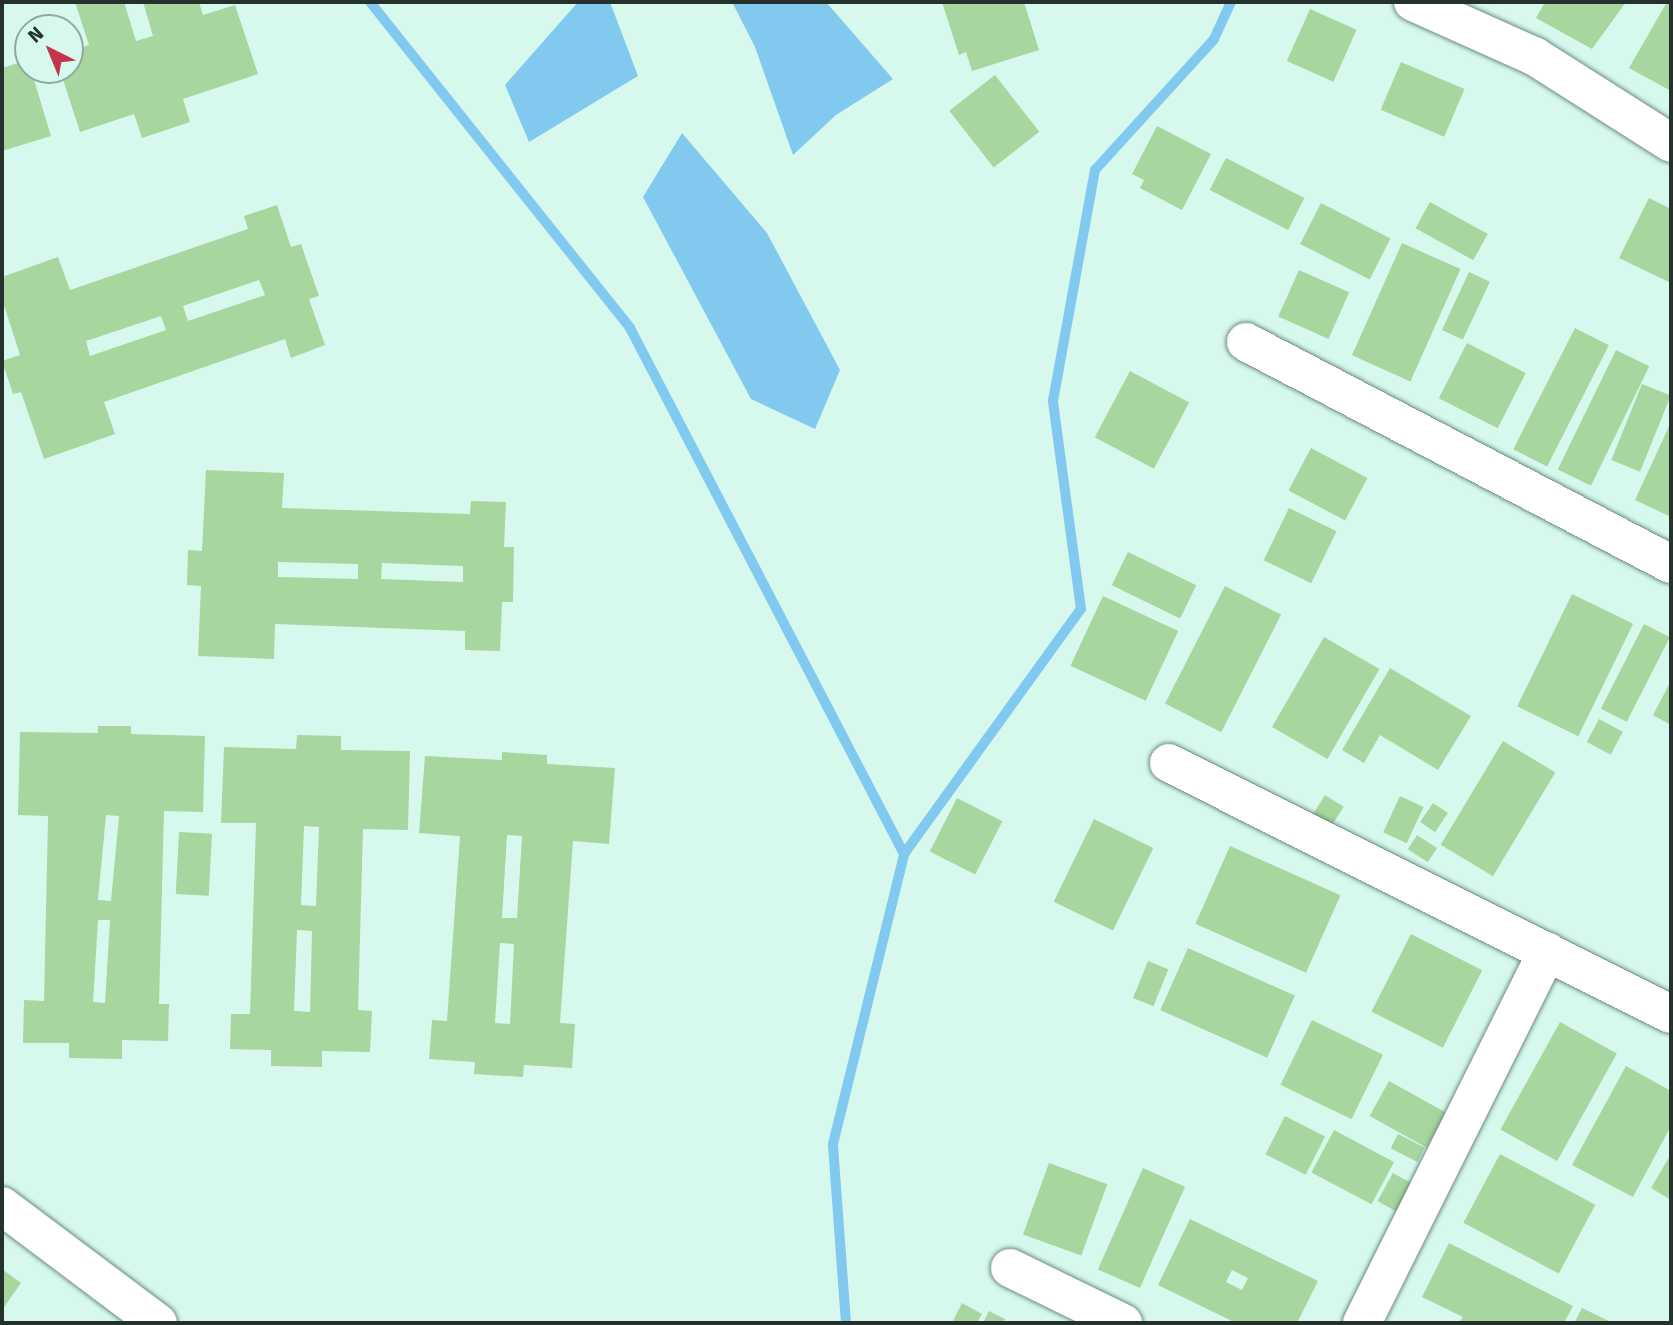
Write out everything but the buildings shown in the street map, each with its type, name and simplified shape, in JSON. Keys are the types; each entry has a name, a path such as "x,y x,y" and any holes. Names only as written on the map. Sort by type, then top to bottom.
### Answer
{"street":[{"path":"1413,2 1534,56 1671,143"},
{"path":"1246,342 1671,564"},
{"path":"1169,764 1671,1014"},
{"path":"1362,1323 1547,952"},
{"path":"2,1206 158,1323"},
{"path":"1010,1268 1123,1323"}],"water":[{"path":"578,2 610,2 638,76 529,142 505,85"},
{"path":"732,2 826,2 893,79 836,115 793,155 755,47"},
{"path":"682,133 767,233 840,370 815,429 751,399 643,197"}],"waterway":[{"path":"370,2 630,328 904,854"},
{"path":"846,1323 833,1144 904,854 1081,609 1053,401 1095,170 1214,39 1231,2"}]}
